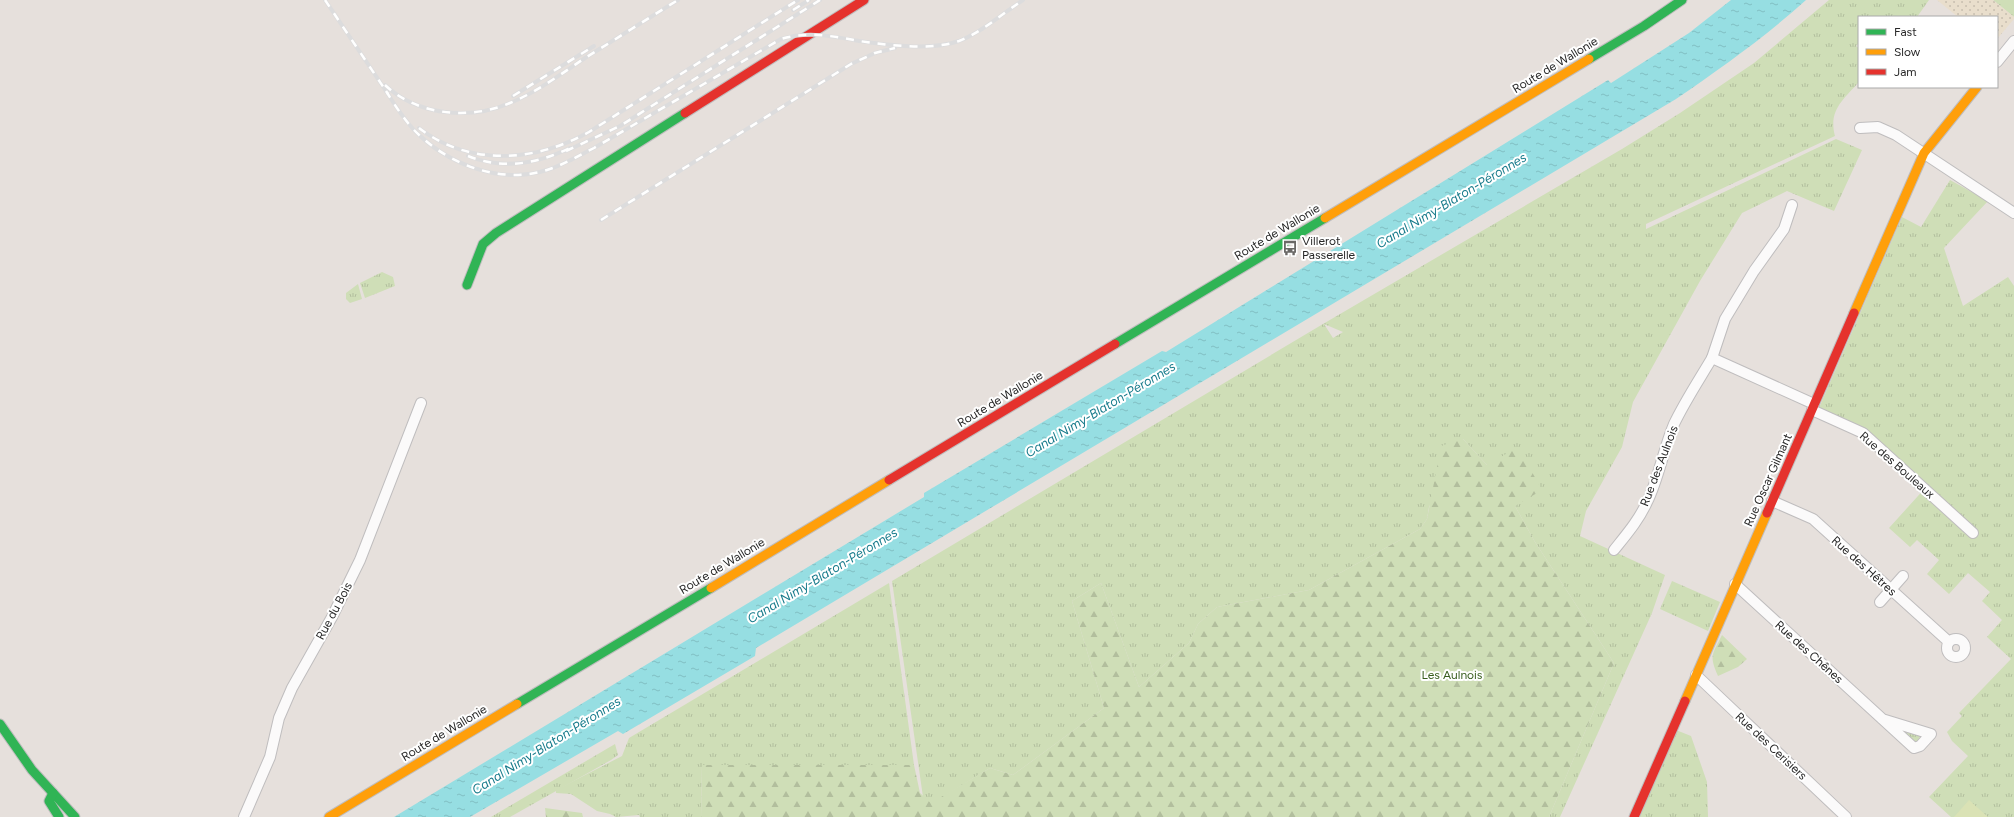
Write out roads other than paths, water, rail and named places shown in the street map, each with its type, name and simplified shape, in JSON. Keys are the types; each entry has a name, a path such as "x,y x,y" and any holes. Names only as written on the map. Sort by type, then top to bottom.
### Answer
{"main road":[{"path":"467,285 483,244 496,233 864,0"},
{"name":"Route de Wallonie","path":"329,817 1638,30 1682,0"},
{"name":"Rue Oscar Gilmant","path":"1634,817 1924,153 1976,88"},
{"path":"0,724 32,770 75,817"},
{"path":"53,793 49,801 59,817"}],"street":[{"path":"1998,61 2014,41"},
{"path":"1860,128 1870,126 1884,129 1924,153 2014,212"},
{"name":"Rue des Aulnois","path":"1614,550 1634,525 1648,502 1664,448 1689,395 1712,358 1725,319 1754,271 1784,229 1792,205"},
{"path":"1712,358 1813,407"},
{"name":"Rue du Bois","path":"244,817 270,757 282,712 292,688 332,617 360,560 422,403"},
{"name":"Rue des Bouleaux","path":"1813,407 1863,433 1973,533"},
{"name":"Rue des Hêtres","path":"1772,501 1813,519 1949,642"},
{"path":"1880,602 1903,576"},
{"name":"Rue des Chênes","path":"1735,584 1882,719"},
{"name":"Rue des Cerisiers","path":"1696,675 1846,817"}],"water":[{"name":"Canal Nimy-Blaton-Péronnes","path":"1731,0 1806,0 1759,39 1676,99 756,648 755,656 623,734 618,731 470,817 394,817 924,497 924,493 1162,351 1166,352 1608,80 1611,83 1689,33"}],"railway":[{"path":"325,0 388,94"},
{"path":"385,85 398,95 429,109 462,113 478,112 494,108 520,99 539,88 678,0"},
{"path":"419,128 439,141 459,149 481,154 503,156 547,150 589,132 798,0"},
{"path":"793,10 809,0"},
{"path":"566,151 620,126 820,0"},
{"path":"386,91 402,116 414,130 442,153 458,162 493,173 511,175 529,174 553,168 594,148 781,39 800,35 820,35 896,45 936,46 959,41 976,33 1023,0"},
{"path":"513,96 594,46"},
{"path":"601,220 851,64 875,53 895,48"},
{"path":"468,156 494,163 520,163 545,158 570,148"}],"place":[{"name":"Villerot Passerelle","path":"1290,248"}],"park label":[{"name":"Les Aulnois","path":"1452,675"}]}
